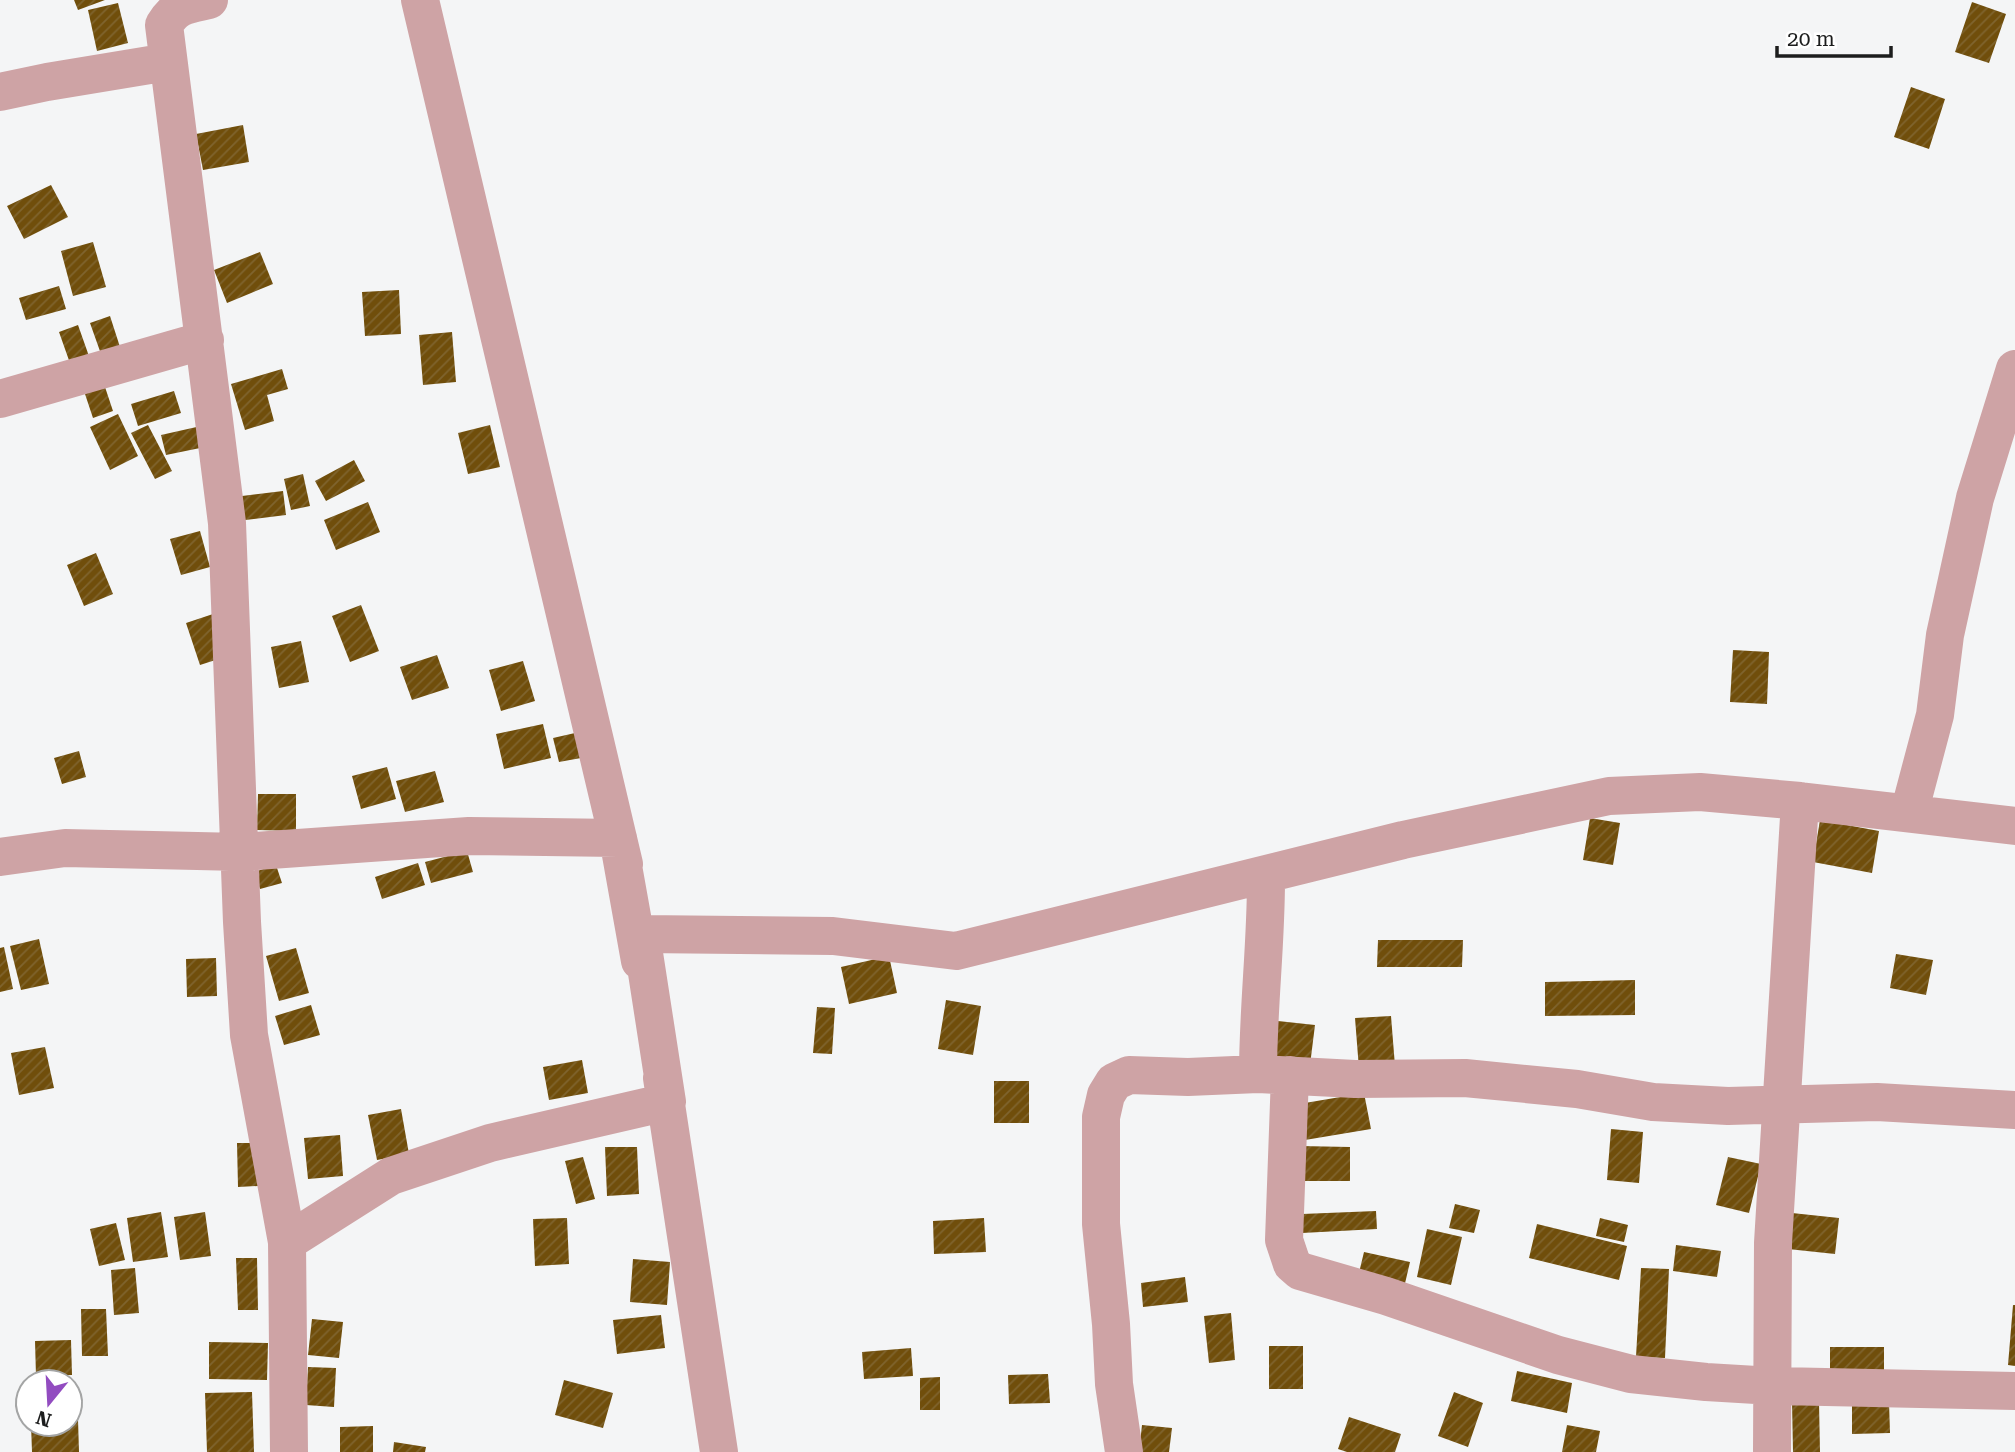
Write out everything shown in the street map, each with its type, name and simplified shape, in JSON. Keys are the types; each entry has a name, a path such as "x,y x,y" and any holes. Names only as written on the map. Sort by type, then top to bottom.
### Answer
{"street":[{"path":"209,0 180,7 171,13 164,25 228,523 242,922 249,1035 287,1241 289,1452"},
{"path":"420,0 641,934 719,1452"},
{"path":"0,92 168,62"},
{"path":"0,399 205,340"},
{"path":"1909,813 1935,715 1945,635 1975,498 2015,369"},
{"path":"641,934 833,936 956,951 1416,837 1609,796 1700,792 2015,826"},
{"path":"1772,1452 1773,1242 1800,801"},
{"path":"0,858 65,848 241,852 470,836 618,838"},
{"path":"618,838 667,1102"},
{"path":"1268,875 1266,932 1284,1240 1292,1264 1300,1271 1386,1296 1559,1355 1631,1374 1773,1386 2015,1391"},
{"path":"1124,1452 1114,1384 1101,1224 1101,1117 1106,1095 1114,1082 1129,1075 1188,1077 1274,1074 1367,1080 1465,1077 1577,1089 1653,1102 1728,1106 1877,1102 2015,1110"},
{"path":"287,1241 391,1176 489,1143 667,1102"}],"building":[{"path":"74,0 105,0 78,10"},
{"path":"1972,2 2006,14 1989,63 1955,52"},
{"path":"118,3 128,43 97,51 88,10"},
{"path":"1911,87 1945,99 1929,149 1894,137"},
{"path":"243,125 249,162 203,170 196,134"},
{"path":"51,185 68,217 24,239 7,206"},
{"path":"93,242 106,287 73,296 61,251"},
{"path":"260,252 273,284 227,303 214,270"},
{"path":"59,286 66,309 26,320 19,298"},
{"path":"399,290 401,334 365,336 362,292"},
{"path":"110,316 120,347 101,354 90,323"},
{"path":"78,325 90,359 71,366 59,332"},
{"path":"452,332 456,382 423,385 419,335"},
{"path":"282,369 288,389 267,395 274,421 245,430 231,384"},
{"path":"103,381 113,411 93,418 83,388"},
{"path":"174,391 181,413 138,426 131,404"},
{"path":"118,414 138,456 110,470 90,427"},
{"path":"148,425 172,471 155,479 131,433"},
{"path":"490,425 500,467 468,474 458,433"},
{"path":"201,426 205,447 166,455 161,435"},
{"path":"354,460 365,481 326,501 315,481"},
{"path":"303,474 310,506 291,510 284,479"},
{"path":"283,491 286,515 237,521 234,497"},
{"path":"368,502 380,532 336,550 324,520"},
{"path":"200,531 210,567 181,575 170,539"},
{"path":"96,553 113,594 84,606 67,565"},
{"path":"361,605 379,651 350,662 332,616"},
{"path":"216,613 231,655 200,665 186,623"},
{"path":"301,641 309,682 279,688 271,647"},
{"path":"1733,650 1769,652 1767,704 1730,702"},
{"path":"437,655 449,688 412,700 400,667"},
{"path":"523,661 535,701 501,711 489,670"},
{"path":"543,724 551,758 504,769 496,734"},
{"path":"575,733 581,758 559,762 553,738"},
{"path":"79,751 86,777 62,784 54,758"},
{"path":"387,767 396,799 361,809 352,776"},
{"path":"435,771 444,802 405,812 396,781"},
{"path":"258,794 296,794 296,831 257,830"},
{"path":"1590,818 1620,823 1613,865 1583,860"},
{"path":"1820,820 1879,831 1872,873 1813,862"},
{"path":"467,851 473,872 431,883 425,862"},
{"path":"418,863 425,885 382,899 375,877"},
{"path":"276,865 282,883 260,889 254,872"},
{"path":"39,939 49,984 21,990 10,946"},
{"path":"1378,940 1463,940 1462,967 1377,967"},
{"path":"4,947 13,989 0,992 0,948"},
{"path":"296,948 309,993 279,1001 266,956"},
{"path":"1896,954 1933,960 1926,995 1890,988"},
{"path":"889,956 897,993 849,1004 841,967"},
{"path":"216,958 217,996 187,997 186,959"},
{"path":"1635,980 1635,1015 1545,1016 1545,982"},
{"path":"946,1000 981,1006 973,1055 938,1049"},
{"path":"311,1005 320,1035 284,1045 275,1016"},
{"path":"817,1007 835,1008 832,1054 813,1053"},
{"path":"1391,1016 1395,1066 1359,1069 1355,1018"},
{"path":"1278,1021 1315,1025 1310,1065 1273,1061"},
{"path":"45,1047 54,1088 19,1095 11,1053"},
{"path":"582,1060 588,1093 549,1100 543,1067"},
{"path":"994,1081 1029,1081 1029,1123 994,1123"},
{"path":"1364,1093 1371,1129 1305,1140 1299,1104"},
{"path":"401,1109 409,1154 377,1160 368,1115"},
{"path":"1611,1129 1643,1132 1639,1183 1607,1180"},
{"path":"340,1135 343,1176 308,1179 304,1138"},
{"path":"237,1143 258,1143 258,1186 238,1187"},
{"path":"1300,1146 1350,1147 1350,1181 1300,1181"},
{"path":"605,1147 637,1147 639,1194 607,1196"},
{"path":"583,1157 595,1199 576,1204 565,1161"},
{"path":"1728,1157 1761,1164 1749,1213 1716,1205"},
{"path":"1455,1204 1480,1210 1474,1233 1449,1228"},
{"path":"1376,1211 1377,1229 1302,1233 1302,1214"},
{"path":"161,1212 168,1257 133,1262 127,1218"},
{"path":"205,1212 211,1256 180,1260 174,1217"},
{"path":"1792,1213 1839,1218 1835,1254 1788,1249"},
{"path":"567,1218 569,1264 535,1266 533,1219"},
{"path":"984,1218 986,1252 934,1254 933,1221"},
{"path":"1600,1218 1628,1225 1624,1242 1596,1236"},
{"path":"116,1223 125,1260 99,1266 90,1229"},
{"path":"1537,1224 1627,1246 1619,1280 1529,1258"},
{"path":"1427,1229 1462,1237 1451,1285 1417,1277"},
{"path":"1676,1245 1721,1251 1717,1277 1673,1271"},
{"path":"1364,1252 1410,1262 1403,1292 1357,1281"},
{"path":"236,1258 257,1258 258,1310 238,1310"},
{"path":"633,1259 670,1262 667,1305 630,1302"},
{"path":"135,1268 139,1313 114,1315 111,1270"},
{"path":"1641,1268 1669,1269 1665,1358 1636,1357"},
{"path":"1185,1277 1188,1302 1143,1307 1141,1283"},
{"path":"2015,1305 2015,1366 2008,1365"},
{"path":"81,1309 106,1309 108,1356 82,1356"},
{"path":"1231,1313 1235,1360 1209,1363 1204,1316"},
{"path":"661,1315 665,1348 617,1354 613,1320"},
{"path":"312,1319 343,1322 339,1358 308,1355"},
{"path":"71,1340 72,1368 36,1368 35,1341"},
{"path":"209,1342 268,1343 267,1380 209,1379"},
{"path":"1269,1346 1303,1346 1303,1389 1269,1389"},
{"path":"1830,1347 1884,1347 1884,1372 1830,1371"},
{"path":"911,1348 913,1376 864,1379 862,1352"},
{"path":"308,1367 336,1368 334,1407 306,1405"},
{"path":"1517,1371 1572,1383 1567,1413 1511,1401"},
{"path":"1048,1374 1050,1403 1009,1404 1008,1375"},
{"path":"940,1377 940,1410 920,1410 920,1378"},
{"path":"564,1380 613,1393 603,1428 555,1415"},
{"path":"252,1392 254,1452 207,1452 205,1393"},
{"path":"1454,1392 1483,1403 1468,1447 1438,1436"},
{"path":"1792,1402 1819,1402 1820,1452 1793,1452"},
{"path":"1889,1402 1890,1433 1852,1434 1852,1403"},
{"path":"1349,1417 1401,1434 1395,1452 1347,1452 1338,1449"},
{"path":"1142,1425 1172,1428 1169,1452 1139,1452"},
{"path":"1567,1425 1600,1431 1596,1452 1562,1452"},
{"path":"373,1426 373,1452 340,1452 340,1427"},
{"path":"32,1438 79,1438 79,1452 32,1452"},
{"path":"394,1442 426,1447 425,1452 393,1452"}]}
